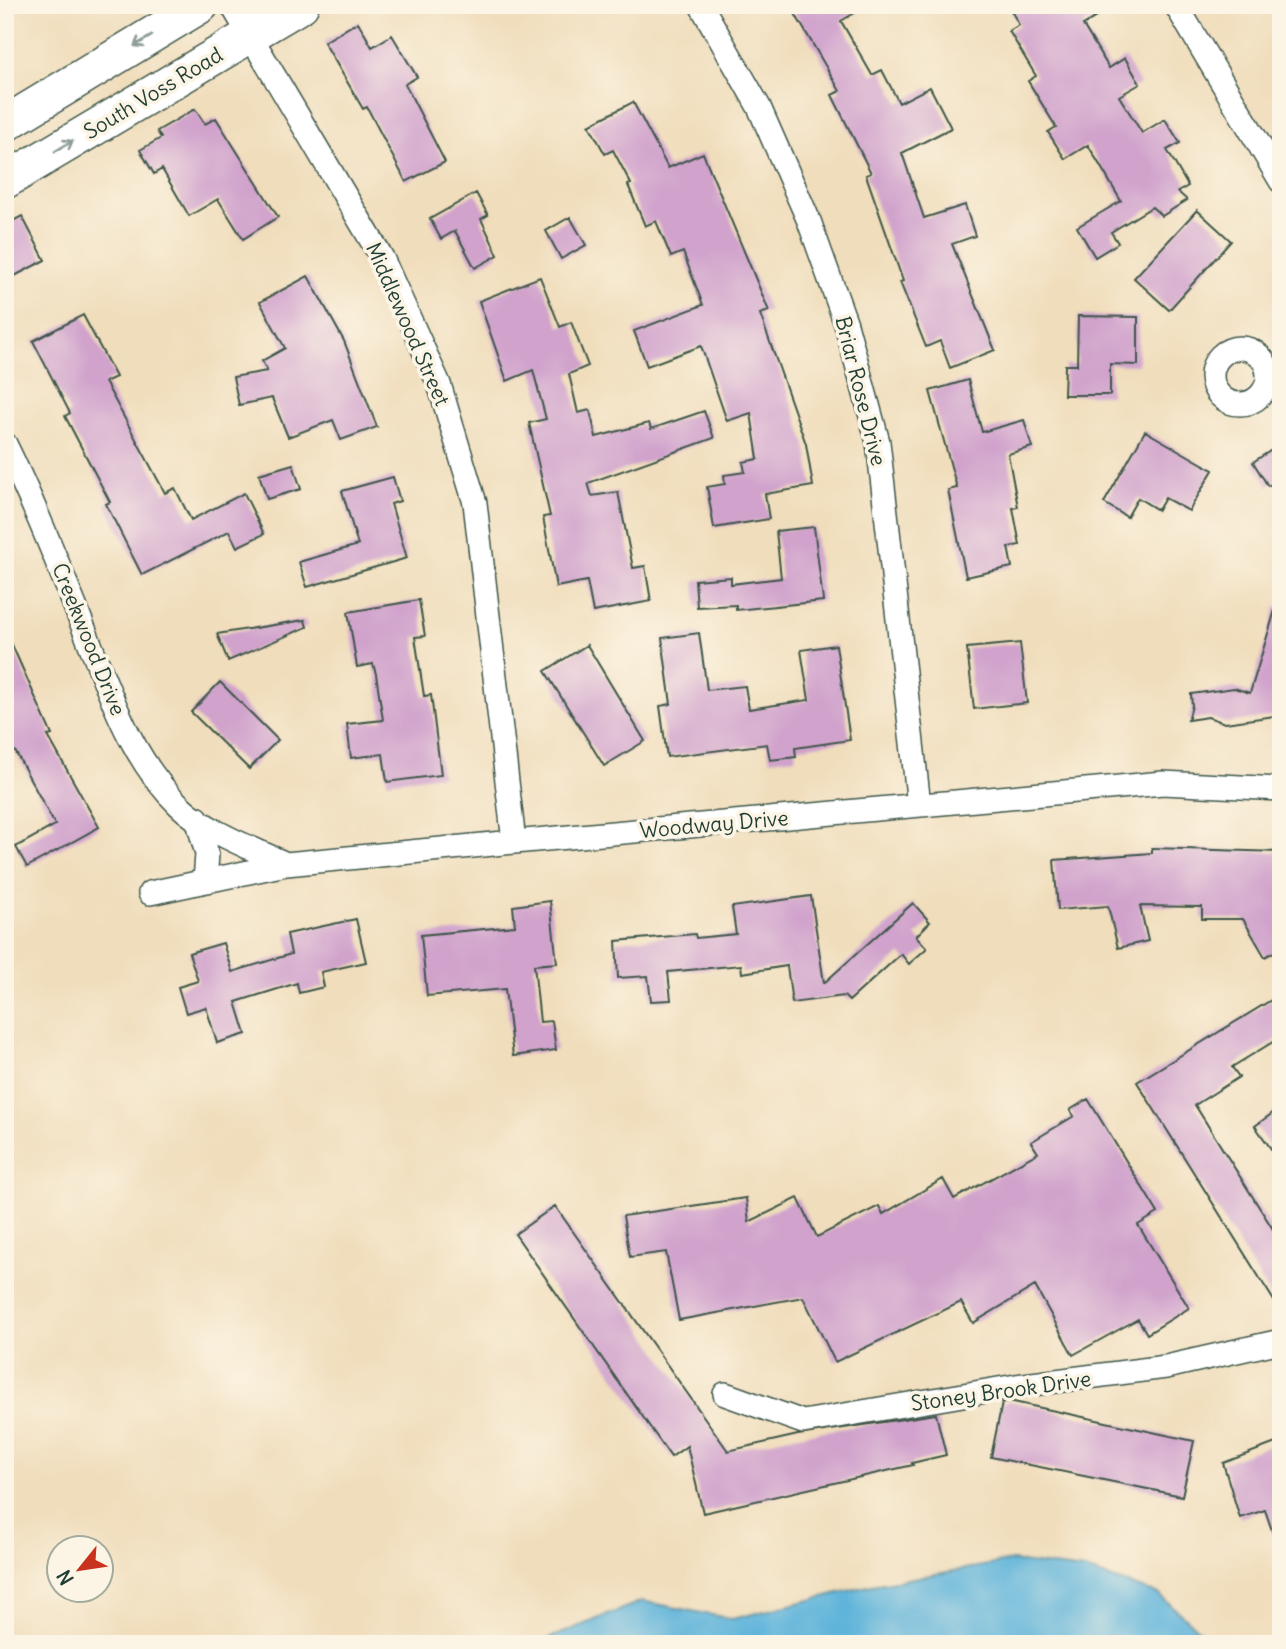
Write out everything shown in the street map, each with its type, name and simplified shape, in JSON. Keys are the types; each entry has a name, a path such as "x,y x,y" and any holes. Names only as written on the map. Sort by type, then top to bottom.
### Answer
{"main road":[{"path":"5,124 201,5"},
{"name":"South Voss Road","path":"5,181 241,20 301,5"}],"street":[{"name":"Briar Rose Drive","path":"701,5 759,107 809,221 846,324 875,429 919,806"},
{"path":"1176,5 1281,181"},
{"name":"Middlewood Street","path":"241,20 382,258 439,384 475,503 514,842"},
{"name":"Creekwood Drive","path":"5,443 35,506 120,717 148,769 180,806 197,818 217,831 286,864"},
{"name":"Woodway Drive","path":"150,893 286,864 514,842 1163,783 1281,789"},
{"path":"197,818 207,854 205,881"},
{"name":"Stoney Brook Drive","path":"725,1394 803,1422 1016,1386 1166,1367 1281,1341"}],"water":[{"path":"1012,1561 1085,1570 1158,1594 1215,1644 1037,1644 1001,1635 921,1640 910,1644 535,1644 642,1601 732,1619 872,1585"}],"building":[{"path":"790,5 868,5 841,21 872,75 882,70 899,103 930,87 951,128 902,153 924,218 965,205 975,236 952,244 995,350 950,368 940,341 926,347 900,282 903,281 866,175 871,173 832,95 840,91"},
{"path":"1008,5 1116,5 1083,25 1109,68 1125,58 1140,84 1119,96 1142,133 1165,119 1180,143 1167,150 1188,186 1178,192 1187,200 1162,216 1152,207 1111,232 1118,243 1095,257 1077,227 1121,201 1088,145 1065,159 1048,132 1056,127 1028,81 1036,76 1009,31 1019,25"},
{"path":"358,22 372,47 392,35 417,77 405,84 445,162 406,182 367,107 363,109 324,42"},
{"path":"633,102 668,168 703,153 769,311 760,314 806,444 813,486 765,494 769,519 714,528 707,487 725,484 724,475 745,472 743,462 758,459 751,413 727,421 701,346 647,366 634,331 703,305 683,252 671,257 656,221 645,226 628,185 631,184 613,150 605,154 589,125"},
{"path":"195,109 205,124 216,118 278,217 243,239 218,199 189,216 162,169 154,174 140,150 161,138 157,131"},
{"path":"476,193 488,215 481,219 498,255 475,268 455,231 441,239 430,219"},
{"path":"1197,210 1231,241 1169,310 1134,278"},
{"path":"22,216 45,260 5,281 5,225"},
{"path":"570,217 586,245 561,259 546,231"},
{"path":"308,276 344,341 377,427 341,440 333,420 288,437 272,398 239,405 233,377 267,371 262,361 285,348 260,302"},
{"path":"540,277 560,327 571,322 588,366 569,374 578,413 590,410 596,437 649,423 651,429 704,411 714,438 588,483 592,496 618,492 633,568 645,566 651,601 593,612 587,581 556,587 543,517 550,516 529,423 546,419 533,370 507,381 479,301"},
{"path":"83,315 116,377 105,382 165,493 175,488 191,520 244,493 264,534 237,547 229,531 142,575 106,504 110,502 65,416 70,413 33,341"},
{"path":"1078,316 1138,317 1138,365 1110,364 1110,395 1064,395 1065,365 1077,365"},
{"path":"968,380 982,432 1024,420 1032,447 1008,454 1018,507 1013,508 1020,545 1008,547 1012,567 966,577 948,490 957,488 930,391"},
{"path":"1145,431 1213,470 1189,511 1165,498 1158,510 1138,498 1127,517 1104,503"},
{"path":"1281,444 1281,478 1268,486 1253,462"},
{"path":"293,464 301,489 267,499 259,474"},
{"path":"393,477 400,501 391,504 407,558 307,587 299,562 358,545 342,491"},
{"path":"814,527 823,601 736,610 736,605 697,607 695,580 731,577 731,584 781,578 776,531"},
{"path":"419,600 425,636 415,637 424,696 431,695 441,775 387,782 383,754 351,758 347,724 383,720 373,664 357,667 348,612"},
{"path":"1276,607 1281,608 1281,715 1225,723 1208,717 1188,720 1192,706 1191,694 1234,688 1250,693"},
{"path":"305,620 307,627 228,661 217,634"},
{"path":"5,629 52,735 48,736 99,827 27,867 16,847 55,825 15,751 5,755"},
{"path":"699,633 707,690 745,686 749,709 809,700 801,650 836,645 850,740 795,748 796,757 770,760 767,744 667,757 660,706 671,704 662,638"},
{"path":"1020,643 1027,703 974,709 967,648"},
{"path":"587,645 645,741 604,766 545,671"},
{"path":"220,682 278,740 249,769 191,712"},
{"path":"1152,848 1281,852 1281,948 1265,957 1243,919 1202,919 1202,907 1140,906 1148,941 1118,948 1108,906 1058,910 1054,860 1152,853"},
{"path":"811,896 824,983 913,903 930,922 916,936 927,948 909,964 901,954 849,1001 844,996 792,1003 787,966 742,973 741,965 668,972 671,1000 651,1001 648,976 618,978 616,941 695,934 696,938 736,934 732,907"},
{"path":"550,901 557,963 534,965 540,1022 552,1021 556,1050 513,1056 505,989 427,996 421,935 515,926 513,906"},
{"path":"356,919 366,962 321,972 324,987 299,993 297,983 236,1002 246,1034 217,1043 206,1007 186,1013 178,987 198,981 189,953 223,943 232,972 291,954 287,934"},
{"path":"1281,994 1281,1037 1232,1067 1239,1077 1195,1105 1281,1242 1281,1312 1137,1082"},
{"path":"1088,1099 1158,1213 1138,1225 1189,1308 1147,1334 1138,1319 1073,1355 1035,1286 973,1323 961,1302 835,1362 803,1297 679,1320 666,1252 630,1257 623,1216 746,1198 749,1222 798,1198 817,1237 879,1206 883,1214 943,1179 954,1199 1038,1153 1031,1142 1074,1116 1070,1110"},
{"path":"1281,1107 1281,1163 1255,1126"},
{"path":"555,1206 728,1451 798,1435 936,1414 946,1455 703,1513 687,1446 671,1457 515,1234"},
{"path":"1009,1401 1194,1441 1182,1496 991,1457 1002,1403"},
{"path":"1281,1441 1281,1547 1278,1548 1265,1510 1240,1518 1223,1463"}]}
